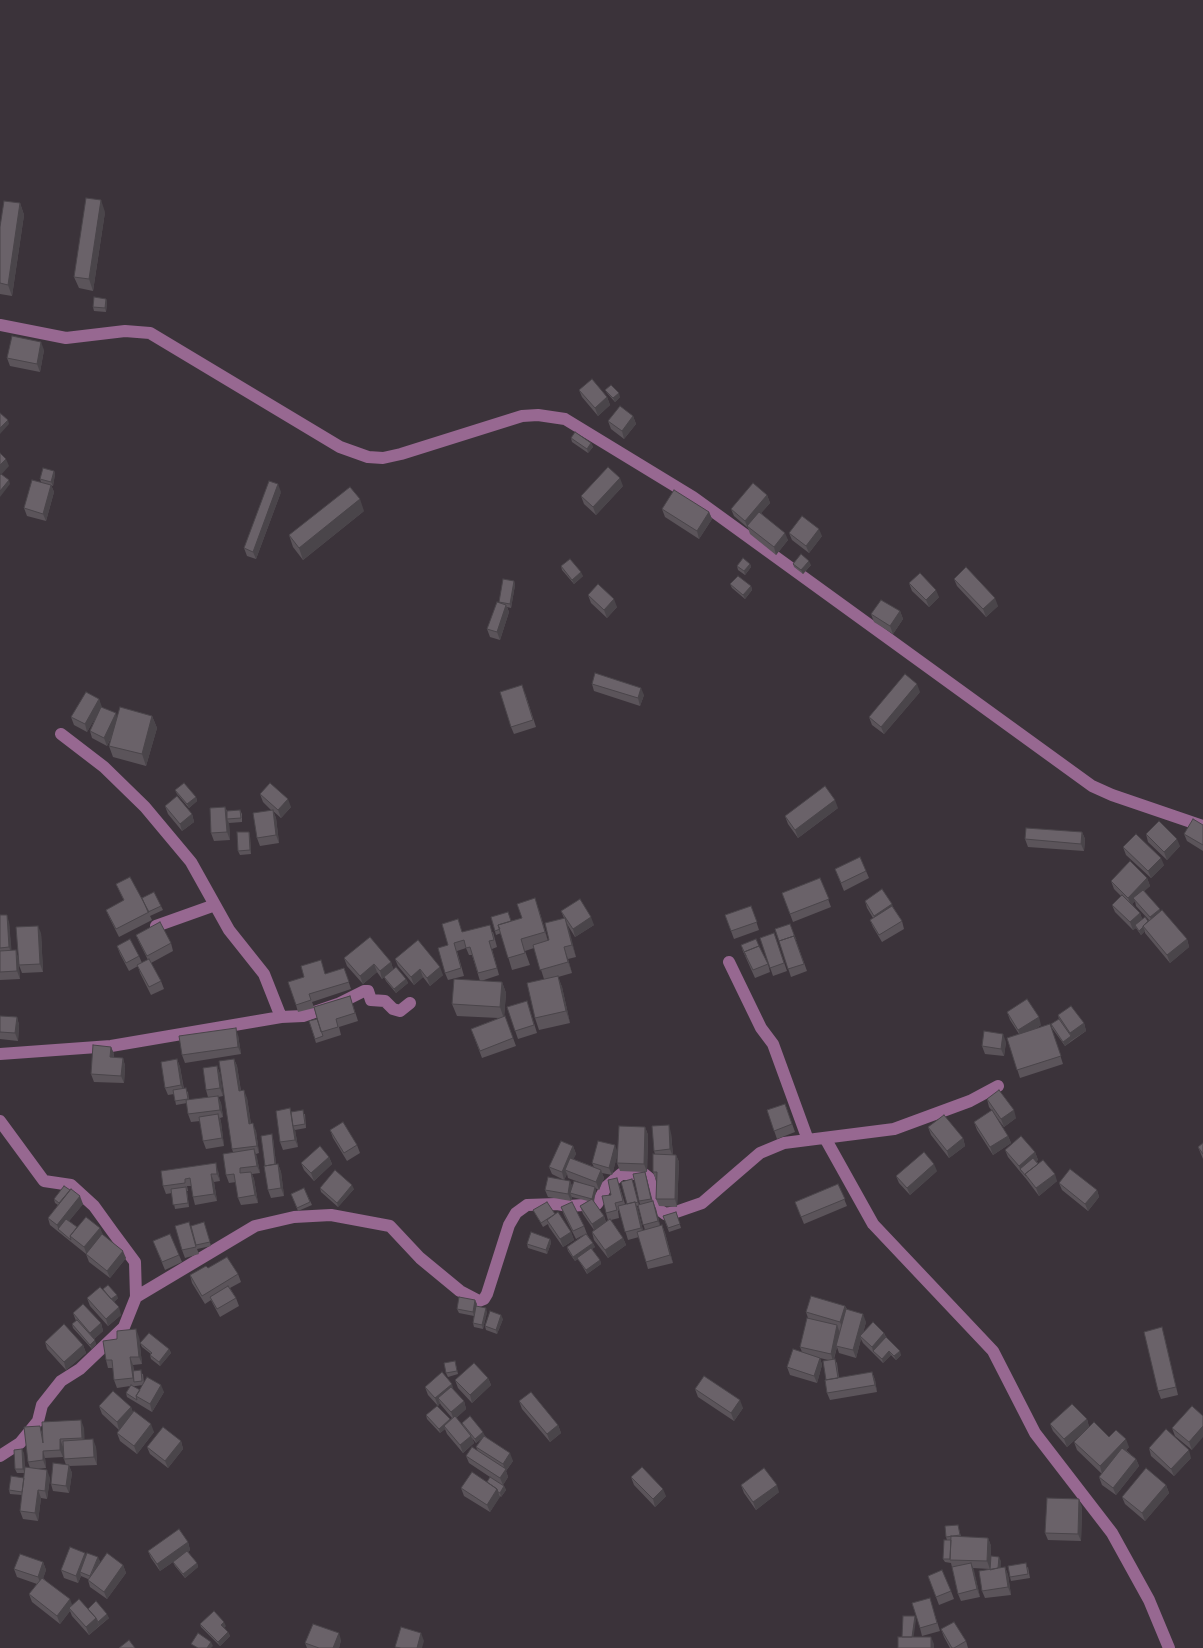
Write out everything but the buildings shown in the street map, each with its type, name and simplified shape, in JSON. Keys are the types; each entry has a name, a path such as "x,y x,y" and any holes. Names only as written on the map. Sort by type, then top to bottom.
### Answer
{"street":[{"path":"0,325 66,338 125,331 150,333 340,447 368,457 383,458 401,454 522,416 538,415 565,419 692,497 1092,786 1112,795 1203,826"},
{"path":"61,734 104,767 145,807 191,862 229,930 264,974 282,1017"},
{"path":"156,926 215,905"},
{"path":"729,962 761,1028 773,1044 808,1140"},
{"path":"0,1054 112,1046 282,1017 303,1016 338,1004 364,991 368,992 371,1000 384,1001 393,1009 400,1010 410,1003"},
{"path":"136,1297 255,1226 294,1217 331,1214 390,1226 420,1258 460,1291 470,1298 479,1301 484,1300 491,1286 509,1225 516,1213 527,1205 558,1204 569,1206 597,1204 606,1187 621,1174 644,1174 649,1178 657,1208 665,1214 676,1212 702,1203 760,1152 784,1143 894,1129 970,1101 998,1086"},
{"path":"0,1121 44,1181 71,1185 94,1206 134,1262 136,1297 124,1327 80,1369 61,1382 42,1405 38,1421 20,1443 0,1456"},
{"path":"825,1138 873,1224 993,1351 1035,1433 1112,1534 1149,1600 1169,1648"}]}
